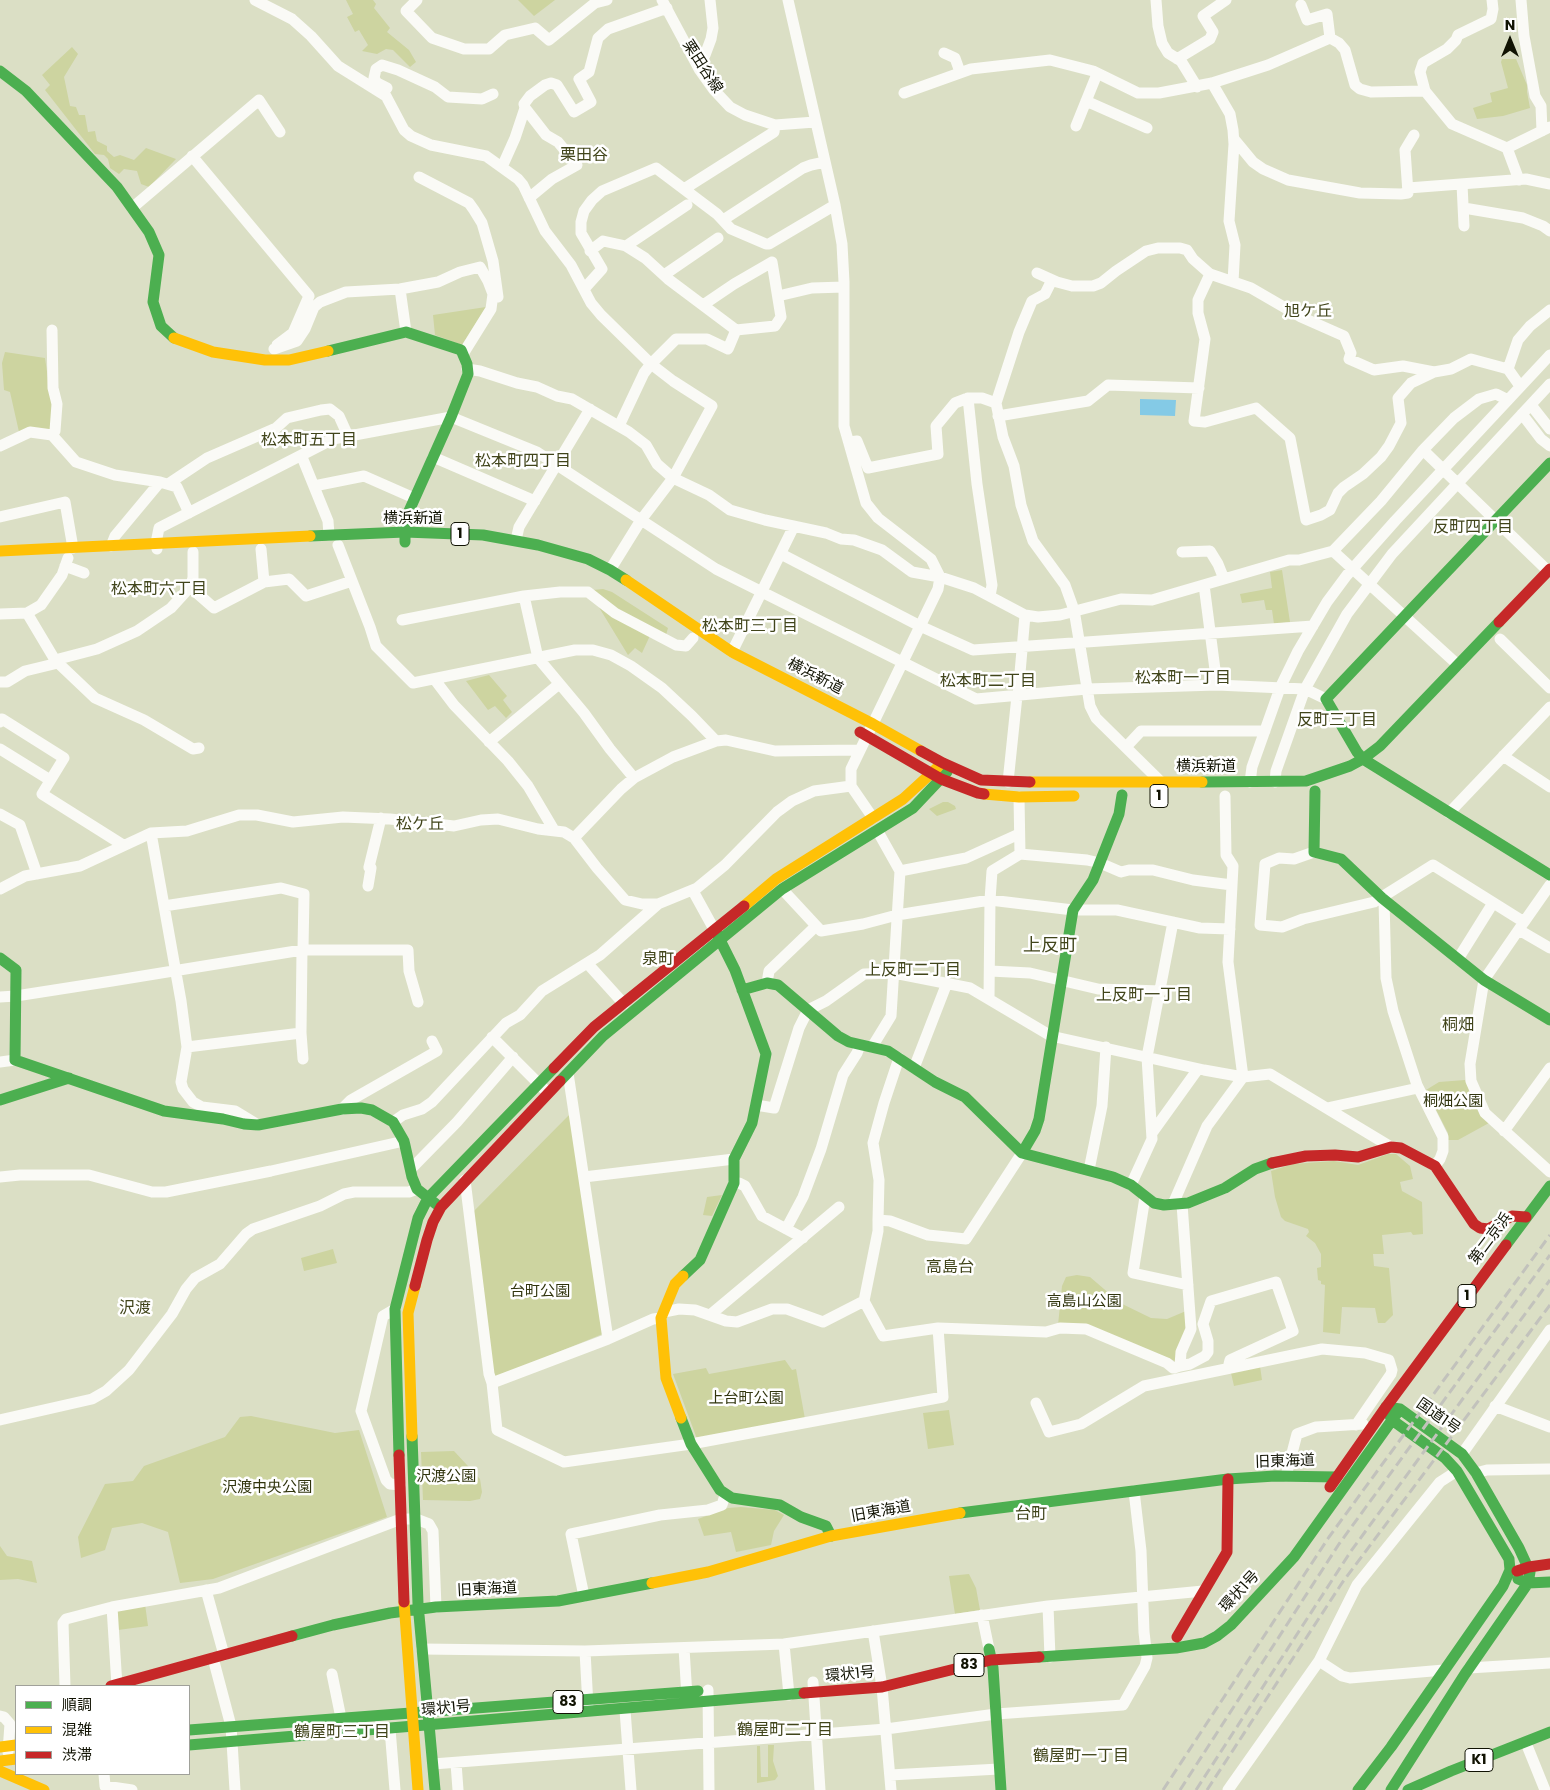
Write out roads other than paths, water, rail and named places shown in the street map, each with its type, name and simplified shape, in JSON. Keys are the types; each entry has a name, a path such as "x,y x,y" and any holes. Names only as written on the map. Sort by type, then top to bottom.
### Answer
{"main road":[{"path":"0,71 13,79 33,98 117,187 149,232 158,249 160,263 154,287 153,302 156,314 166,332 172,337 214,352 265,360 289,360 406,332 461,350 468,374 405,520 405,537"},
{"path":"1550,463 1326,699 1362,760 1378,764 1449,813 1550,875"},
{"name":"横浜新道","path":"1,554 69,558 157,548 329,536 483,535 516,540 588,559 610,570 732,652 873,724 947,765 981,780 1008,782 1306,781 1350,766 1362,760 1380,746 1549,570"},
{"name":"横浜新道","path":"69,558 111,546 193,552 338,545 405,537 500,546 546,554 582,567 608,582"},
{"name":"横浜新道","path":"631,598 727,660 795,697"},
{"path":"847,725 936,776 978,793 1019,797 1084,796"},
{"path":"1342,781 1378,764"},
{"path":"418,1790 404,1607 395,1309 418,1218 428,1198 594,1028 782,889 913,808 936,776 947,765"},
{"path":"435,1790 418,1604 408,1313 433,1222 441,1207 465,1180 603,1036 718,936 776,879 936,776"},
{"path":"1285,793 1319,789 1314,852 1341,859 1383,899 1484,980 1550,1020"},
{"path":"1022,1153 1035,1131 1039,1119 1073,910 1093,880 1119,814 1122,795"},
{"path":"718,936 735,970 766,1054 752,1123 734,1160 734,1183 700,1260 675,1284 662,1315 666,1378 691,1444 720,1490 732,1498 780,1505 802,1517 826,1526 831,1536"},
{"path":"0,958 16,970 15,1060 164,1111 223,1119 244,1124 258,1125 315,1111 361,1108 372,1110 393,1122 404,1141 417,1189 441,1207"},
{"path":"742,990 767,983 778,985 838,1036 849,1042 888,1051 935,1082 965,1097 1022,1153 1113,1177 1130,1185 1154,1203 1164,1205 1188,1203 1225,1188 1255,1169 1277,1161 1306,1156 1335,1155 1358,1157 1391,1147 1401,1148 1435,1166 1474,1224 1480,1228 1488,1229 1512,1216 1526,1218"},
{"path":"0,1100 69,1078"},
{"name":"第二京浜","path":"1386,1407 1550,1186"},
{"name":"第二京浜","path":"1428,1370 1501,1271"},
{"path":"1400,1409 1408,1397"},
{"path":"1321,1499 1386,1407"},
{"name":"国道1号","path":"1386,1407 1400,1409 1458,1450 1476,1473 1529,1567"},
{"name":"国道1号","path":"1386,1407 1392,1420 1445,1458 1457,1471 1509,1559 1509,1576"},
{"name":"環状1号","path":"1146,1644 1176,1648 1204,1643 1231,1625 1294,1557 1400,1409"},
{"name":"旧東海道","path":"224,1655 333,1625 390,1613 436,1608 558,1601 704,1573 831,1536 966,1512 1228,1480 1286,1476 1337,1477"},
{"path":"1177,1636 1227,1552 1228,1480"},
{"path":"1358,1790 1391,1748 1509,1576 1529,1567 1550,1564"},
{"path":"1391,1790 1469,1668 1528,1583 1529,1567"},
{"path":"1509,1576 1528,1583 1550,1582"},
{"name":"環状1号","path":"1211,1626 1224,1616 1257,1580"},
{"name":"環状1号","path":"190,1745 708,1702 788,1690 881,1682 990,1654 1146,1644 1192,1634"},
{"name":"環状1号","path":"976,1651 990,1654"},
{"path":"990,1654 1001,1790"},
{"path":"118,1685 224,1655"},
{"name":"環状1号","path":"881,1682 948,1659"},
{"name":"環状1号","path":"190,1730 708,1690 788,1690"},
{"path":"1397,1790 1434,1771 1550,1725"},
{"name":"K1","path":"1409,1790 1442,1774 1550,1732"},
{"path":"1409,1790 1439,1784 1550,1739"},
{"name":"K1","path":"1432,1790 1471,1770 1550,1739"},
{"path":"3,1782 10,1778 15,1770"},
{"path":"1423,1790 1471,1770"},
{"path":"0,1771 44,1790"},
{"path":"3,1782 29,1790"}],"street":[{"path":"255,0 302,27 338,66 386,96 404,130 411,136 430,145 486,156 523,185 545,231 571,265 591,303 600,315 651,364 673,381 712,406 673,478 641,520 610,570"},
{"path":"417,0 406,11 432,38 464,49 489,49 505,35 535,28 549,40 595,3 607,0"},
{"path":"696,63 705,55 711,39 713,28 710,0"},
{"path":"788,0 835,205 842,244 844,287 844,426 866,503 878,518 931,559 940,577 938,590 851,769 851,786 873,818"},
{"path":"1156,0 1158,26 1162,43 1168,53 1181,61 1198,87"},
{"path":"1177,59 1210,39 1213,32 1203,16 1226,0"},
{"path":"1492,0 1493,10 1491,19 1458,35 1447,49 1423,63 1420,72 1425,91 1452,124 1507,148 1519,180"},
{"path":"1507,148 1546,129 1540,106 1535,96 1524,36 1521,0"},
{"path":"502,167 515,138 524,104 530,96 545,84 551,83 557,85 574,112 591,102 579,79 589,72 598,38 608,28 664,4"},
{"name":"栗田谷線","path":"664,4 696,63 714,90 730,107 745,115 775,125 815,122"},
{"path":"1301,5 1307,20 1327,14 1330,38"},
{"path":"1330,38 1339,43 1345,50 1355,86 1360,89 1371,92 1425,91"},
{"path":"904,93 971,69 1050,60 1097,74 1138,93 1159,94 1198,87 1268,65 1330,38"},
{"path":"944,53 955,58 960,72"},
{"path":"390,102 393,97 390,90 377,83 374,78 376,69 382,65 398,70 435,87 448,97 482,99 493,94"},
{"path":"1076,126 1097,74"},
{"path":"1212,83 1230,114 1234,139 1230,221 1235,246 1233,282"},
{"path":"132,208 259,100 280,132"},
{"path":"1086,101 1147,128"},
{"path":"524,108 546,135 558,142 577,165 552,179 529,198"},
{"path":"684,189 774,132 775,125"},
{"path":"1234,139 1253,162 1288,180 1369,194 1408,193 1405,150 1414,135"},
{"path":"192,156 309,296 293,333 274,349 265,360"},
{"path":"723,220 803,168 825,162"},
{"path":"584,289 602,269 590,251 581,234 581,222 584,211 602,191 656,168 723,220 731,229 770,253 781,318 775,326 736,330 664,275 645,258 626,246 604,241 590,251"},
{"path":"420,178 469,203 482,223 493,261 498,289 498,309 465,361"},
{"path":"1408,188 1526,179 1550,184"},
{"path":"1462,184 1464,226"},
{"path":"626,246 687,205"},
{"path":"703,305 734,284 770,253 835,205"},
{"path":"1464,208 1524,218 1544,226 1550,231"},
{"path":"664,275 718,238"},
{"path":"1037,273 1072,286 1094,286 1146,251 1158,248 1180,248 1187,250 1193,259 1210,274 1251,288 1301,318 1344,336 1351,353 1349,359 1374,370 1403,366 1434,372"},
{"path":"274,349 297,341 305,329 314,307 320,302 346,292 400,289 438,282 460,272 480,267 488,281 492,294 491,309 465,361"},
{"path":"1210,274 1198,300 1198,313 1205,340 1194,421 1205,422 1256,408 1290,438 1306,520 1330,510 1338,493 1381,458 1401,423 1398,398 1410,383 1434,372 1451,369 1471,359 1508,369 1520,386"},
{"path":"1052,280 1046,294 1032,301 1019,332 996,403 998,416 1003,437 1014,466 1021,506 1032,541 1065,585 1074,610 1090,706 1096,718 1161,782"},
{"path":"778,296 812,288 844,287"},
{"path":"400,289 406,332"},
{"path":"1508,369 1518,340 1530,326 1550,310"},
{"path":"52,330 53,388 57,404 55,431 52,435"},
{"path":"619,426 644,374 651,364 676,339 707,339 728,349 736,330"},
{"path":"1250,782 1252,766 1280,688 1298,651 1327,602 1352,569 1550,355"},
{"path":"465,361 480,371 572,399 590,409 646,445 657,464 673,478 709,496 730,510 765,520 826,533 841,539 854,540 882,550 912,572 940,577 974,588 1025,615 1038,617 1060,615 1121,599 1152,600 1289,560 1300,560 1333,551 1381,501 1422,450 1454,418 1479,399 1496,394 1508,400"},
{"path":"1275,782 1276,771 1305,689 1347,614 1392,554 1548,387 1532,374"},
{"path":"998,416 1088,402 1108,385 1199,388"},
{"path":"849,442 857,441 868,468 938,454 936,426 955,403 968,398 982,398 996,403"},
{"path":"968,398 977,484 992,585 990,596"},
{"path":"1531,405 1550,428"},
{"path":"111,546 115,536 164,483 224,449 276,428 287,418 330,409 339,416 348,436"},
{"path":"516,540 519,527 590,409"},
{"path":"1522,414 1541,439 1550,446"},
{"path":"157,548 159,528 333,439 451,417 537,452 716,569 976,699 1087,689 1217,685 1305,689 1326,699"},
{"path":"0,446 30,432 52,435 76,462 115,475 177,487 189,513"},
{"path":"1422,450 1549,570"},
{"path":"302,456 328,521 329,536"},
{"path":"433,457 534,501"},
{"path":"314,486 364,476 414,498"},
{"path":"0,516 65,502 69,558 62,575 41,605 27,613 0,614"},
{"path":"732,652 794,526"},
{"path":"0,540 1,554"},
{"path":"338,545 376,646 413,683 575,650 593,650 611,654 662,688 716,741"},
{"path":"262,549 264,582"},
{"path":"1182,552 1210,551 1224,579"},
{"path":"1333,551 1458,665"},
{"path":"0,682 7,682 25,671 97,649 137,631 171,608 190,587 193,578 193,552"},
{"path":"781,554 920,626 973,650 1313,626"},
{"path":"69,558 84,573"},
{"path":"190,587 214,608 264,582 289,578 306,596 352,581"},
{"path":"1204,585 1217,685"},
{"path":"402,620 524,596 560,592 588,592 615,613 676,644 686,646 693,638"},
{"path":"524,596 538,658 584,713 634,778"},
{"path":"27,613 57,662 95,698 144,720 193,750 199,748"},
{"path":"1008,782 1025,615"},
{"path":"1500,639 1550,688"},
{"path":"435,680 454,705 490,742 528,786 554,830"},
{"path":"490,742 559,684"},
{"path":"1449,813 1550,707"},
{"path":"0,722 2,719 64,758 42,794 123,845"},
{"path":"1126,747 1141,731 1265,732"},
{"path":"574,838 634,778 673,757 716,741 726,740 775,751 859,750"},
{"path":"0,749 50,780"},
{"path":"1503,756 1550,787"},
{"path":"0,889 25,876 80,866 151,833 187,831 239,815 257,815 294,822 343,817 381,818 454,826 481,820 498,819 538,829 564,832 574,838 625,900 642,904 658,904 693,891 725,865 777,812 792,801 814,791 851,786"},
{"path":"1176,1371 1181,1352 1191,1328 1188,1285 1177,1204 1207,1126 1243,1077 1228,962 1233,866 1226,855 1226,796"},
{"path":"1019,797 1020,854"},
{"path":"0,814 20,825 37,874"},
{"path":"368,886 371,868 369,867 381,818"},
{"path":"872,1048 891,1016 900,872 877,830"},
{"path":"151,833 174,971 181,1001 187,1046 181,1082 183,1089 193,1102 202,1107 235,1111 258,1125"},
{"path":"900,872 966,858 1019,834"},
{"path":"1314,852 1294,860 1279,858 1265,864 1260,925 1282,927 1303,919 1383,899 1433,865 1493,903 1550,948"},
{"path":"989,1000 992,872 1020,854 1087,860 1121,872 1153,870 1193,880 1232,885"},
{"path":"1550,886 1484,980 1470,1064 1471,1081 1485,1113 1550,1172"},
{"path":"164,906 281,888 304,894 301,1033 303,1059"},
{"path":"782,889 821,931 990,900 1073,910 1117,910 1200,928 1230,929"},
{"path":"693,891 718,936"},
{"path":"1383,899 1388,986 1393,1011 1418,1088 1443,1137 1443,1151 1435,1166"},
{"path":"1458,959 1493,903"},
{"path":"393,1122 403,1115 422,1109 432,1102 506,1023 520,1015 542,992 600,955 658,904"},
{"path":"1130,1185 1152,1139 1147,1057 1173,922"},
{"path":"767,983 769,972 816,926"},
{"path":"0,997 174,971 302,949 408,950 409,971 418,1002"},
{"path":"587,963 624,1004"},
{"path":"990,971 1030,974 1098,989 1161,991"},
{"path":"756,1105 774,1108 799,1028 808,1010 864,974 894,973 970,988 1052,1036 1198,1069 1243,1077 1270,1074 1391,1147"},
{"path":"914,1068 947,983"},
{"path":"187,1046 301,1033"},
{"path":"492,1037 548,1094"},
{"path":"342,1109 350,1100 437,1051 432,1041"},
{"path":"786,1229 803,1197 820,1150 843,1075 858,1053 860,1045"},
{"path":"1090,1170 1102,1106 1106,1048"},
{"path":"411,1169 457,1122 513,1057"},
{"path":"900,1058 884,1103 874,1143 879,1180 878,1231 864,1301 883,1336 938,1328 1046,1332 1060,1328 1086,1328 1167,1363 1176,1371 1228,1368 1322,1349 1365,1353 1389,1360 1392,1370 1391,1374 1356,1425"},
{"path":"0,1062 15,1060"},
{"path":"1504,1130 1550,1068"},
{"path":"1152,1133 1198,1069"},
{"path":"568,1073 608,1338"},
{"path":"1327,1108 1418,1088"},
{"path":"0,1178 20,1175 89,1175 152,1192 166,1192 404,1141"},
{"path":"878,1220 890,1221 928,1235 966,1239 1022,1153"},
{"path":"584,1177 734,1160"},
{"path":"465,1180 497,1430 564,1462 691,1444 943,1397 938,1328"},
{"path":"734,1183 745,1186 762,1216 804,1238"},
{"path":"0,1420 92,1399 106,1391 129,1370 172,1314 186,1289 195,1278 220,1264 246,1234 253,1229 320,1206 344,1194 354,1192 409,1192 417,1189"},
{"path":"1145,1197 1133,1273 1188,1285"},
{"path":"710,1315 839,1207"},
{"path":"1036,1403 1049,1432 1081,1424 1144,1386 1205,1356 1208,1352 1208,1341 1203,1324 1211,1302 1276,1282 1293,1331 1230,1360 1228,1368"},
{"path":"492,1383 679,1308 695,1310 726,1321 738,1322 772,1309 788,1309 822,1322 864,1301"},
{"path":"395,1309 383,1316 361,1411 386,1480 390,1484 400,1485"},
{"path":"1458,1450 1495,1406 1550,1330"},
{"path":"1495,1406 1550,1427"},
{"path":"1286,1476 1297,1434 1316,1427 1375,1423"},
{"path":"1476,1473 1487,1470 1550,1469"},
{"path":"1228,1790 1318,1661 1357,1585 1440,1482 1457,1471"},
{"path":"433,1764 886,1729 996,1714 1123,1705 1145,1666 1146,1644 1141,1551 1134,1491"},
{"path":"584,1596 571,1534 660,1516 708,1510 722,1504 726,1495"},
{"path":"65,1685 63,1623 66,1619 112,1607 219,1588 402,1519 416,1519 429,1524 433,1531 436,1608"},
{"path":"206,1590 224,1655"},
{"path":"422,1649 585,1651 784,1644 1048,1606 1204,1591"},
{"path":"1048,1606 1050,1651"},
{"path":"112,1607 115,1685"},
{"path":"982,1615 990,1654"},
{"path":"873,1631 881,1682 891,1790"},
{"path":"784,1644 788,1690"},
{"path":"684,1648 687,1704"},
{"path":"585,1651 588,1713"},
{"path":"213,1658 231,1726 235,1790"},
{"path":"1318,1661 1342,1676 1350,1678 1444,1670"},
{"path":"1469,1668 1550,1663"},
{"path":"332,1674 341,1718"},
{"path":"813,1688 820,1790"},
{"path":"708,1690 709,1790"},
{"path":"625,1710 631,1790"},
{"path":"0,1716 13,1723 8,1746 8,1760"},
{"path":"390,1729 396,1790"},
{"path":"1528,1748 1545,1790"},
{"path":"456,1763 458,1790"},
{"path":"890,1775 999,1769"},
{"path":"104,1775 105,1786 132,1790"}],"water":[{"path":"1140,399 1176,400 1175,416 1140,415"}],"railway":[{"path":"1163,1790 1329,1537 1550,1235"},
{"path":"1180,1790 1339,1544 1550,1255"},
{"path":"1196,1790 1351,1551 1550,1280"},
{"path":"1207,1790 1342,1583 1550,1305"}],"district":[{"name":"栗田谷","path":"584,156"},
{"name":"旭ケ丘","path":"1308,312"},
{"name":"松本町五丁目","path":"309,441"},
{"name":"松本町四丁目","path":"523,462"},
{"name":"反町四丁目","path":"1473,528"},
{"name":"松本町六丁目","path":"159,590"},
{"name":"松本町三丁目","path":"750,627"},
{"name":"松本町一丁目","path":"1183,679"},
{"name":"松本町二丁目","path":"988,682"},
{"name":"反町三丁目","path":"1337,721"},
{"name":"松ケ丘","path":"420,825"},
{"name":"上反町","path":"1050,946"},
{"name":"泉町","path":"658,960"},
{"name":"上反町二丁目","path":"913,971"},
{"name":"上反町一丁目","path":"1144,996"},
{"name":"桐畑","path":"1458,1026"},
{"name":"高島台","path":"950,1268"},
{"name":"沢渡","path":"135,1309"},
{"name":"台町","path":"1031,1515"},
{"name":"鶴屋町二丁目","path":"785,1731"},
{"name":"鶴屋町三丁目","path":"342,1733"},
{"name":"鶴屋町一丁目","path":"1081,1757"}],"park label":[{"name":"桐畑公園","path":"1453,1102"},
{"name":"台町公園","path":"540,1292"},
{"name":"高島山公園","path":"1084,1302"},
{"name":"上台町公園","path":"746,1399"},
{"name":"沢渡公園","path":"446,1477"},
{"name":"沢渡中央公園","path":"267,1488"}]}
